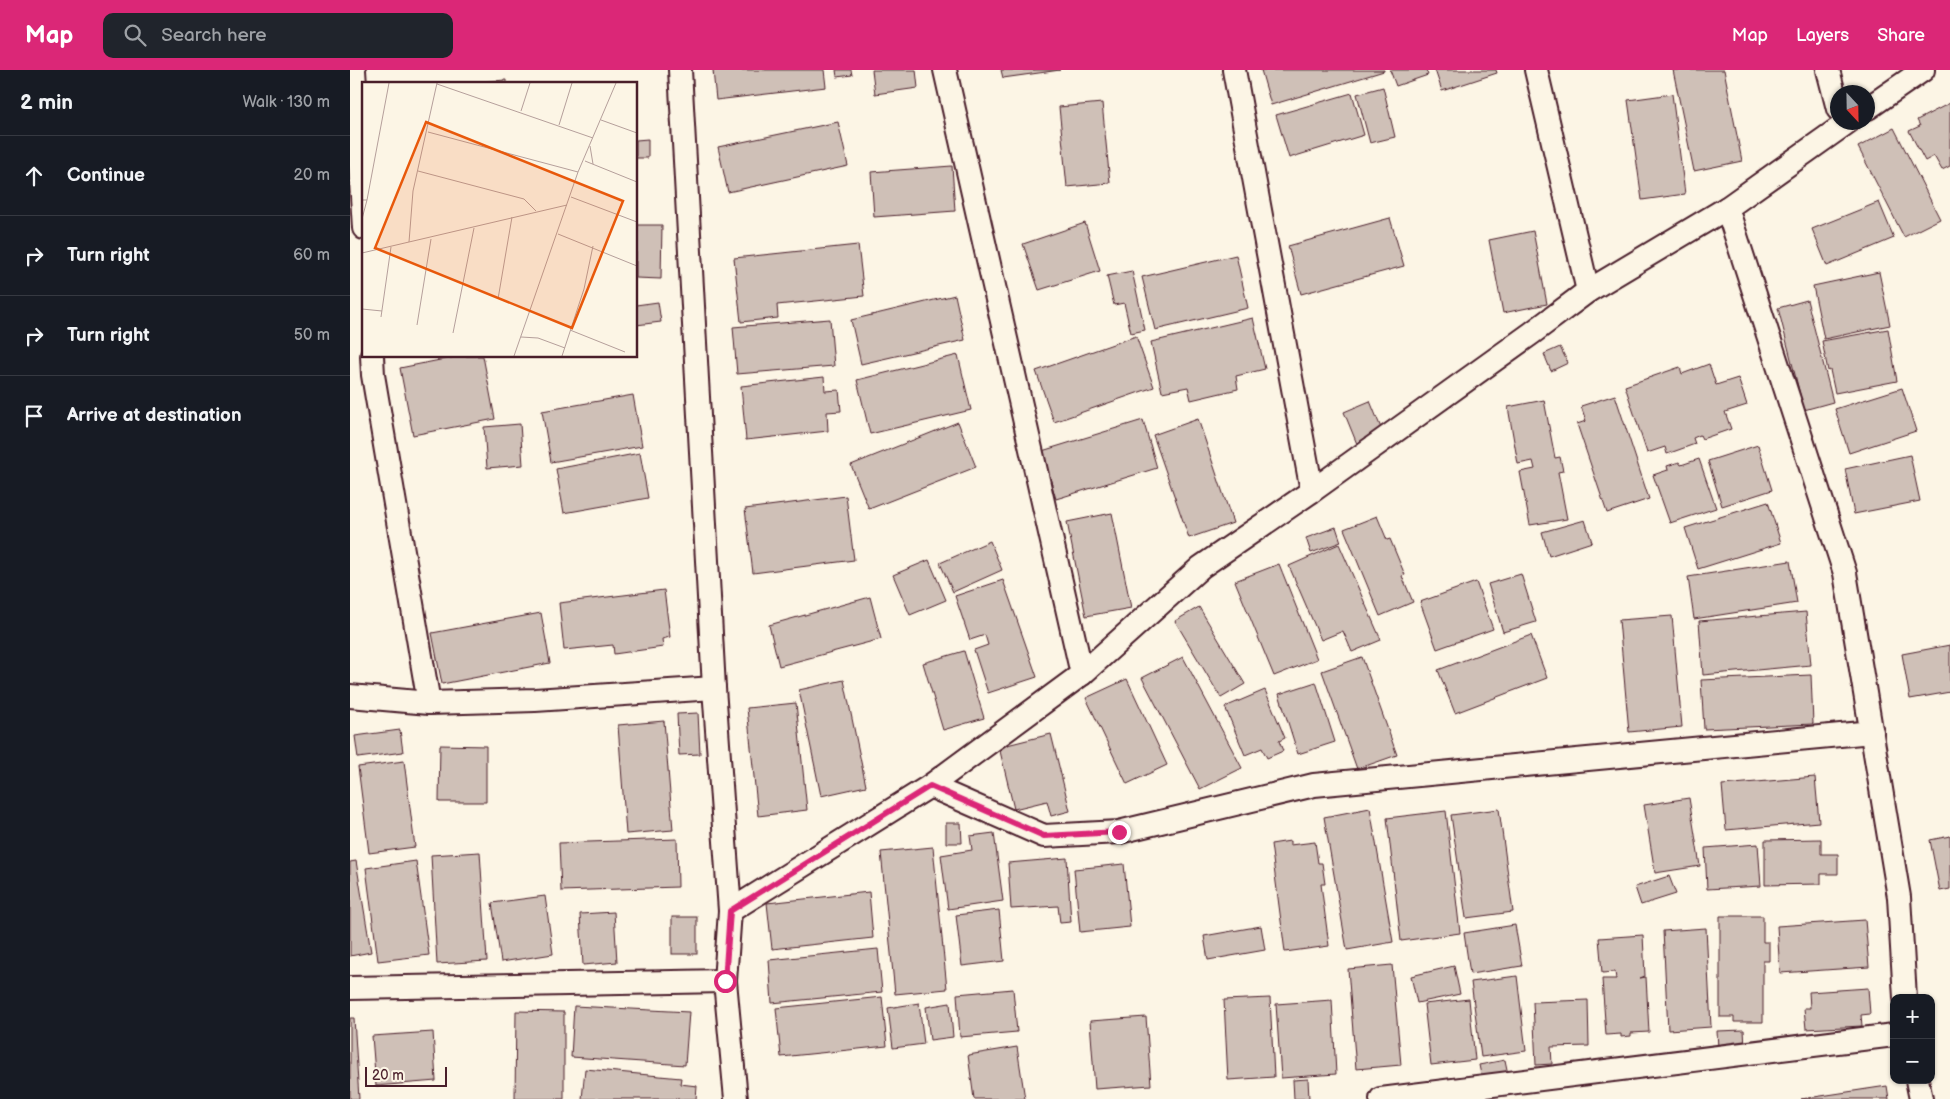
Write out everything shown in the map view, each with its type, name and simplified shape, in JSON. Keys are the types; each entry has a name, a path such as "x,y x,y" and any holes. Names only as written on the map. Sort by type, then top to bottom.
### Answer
{"street":[{"path":"354,70 362,196"},
{"path":"680,70 714,688 730,911 725,981 736,1099"},
{"path":"945,70 1082,674"},
{"path":"1234,70 1312,491"},
{"path":"1536,70 1588,291"},
{"path":"1828,70 1832,85"},
{"path":"1875,103 1923,70"},
{"path":"730,911 930,786 1082,674 1200,567 1312,491 1532,334 1588,291 1727,208 1830,129"},
{"path":"1727,208 1845,573 1899,897 1905,994"},
{"path":"372,358 373,375 429,702"},
{"path":"350,696 429,702 535,700 714,688"},
{"path":"930,786 1044,836 1119,832 1314,785 1872,732"},
{"path":"350,988 725,981"},
{"path":"1381,1099 1890,1035"},
{"path":"1918,1084 1921,1099"}],"building":[{"path":"713,70 824,70 826,87 716,100"},
{"path":"836,70 851,70 852,75 837,77"},
{"path":"872,70 916,70 918,88 875,94"},
{"path":"1001,70 1060,70 1003,78"},
{"path":"1261,70 1384,70 1384,71 1271,105"},
{"path":"1390,70 1426,70 1428,75 1396,86"},
{"path":"1435,70 1496,70 1497,73 1442,91"},
{"path":"1673,70 1724,70 1742,161 1694,171"},
{"path":"506,80 506,82 479,82"},
{"path":"1383,87 1395,137 1370,143 1357,94"},
{"path":"1352,93 1364,135 1289,158 1276,115"},
{"path":"1672,94 1685,194 1642,200 1628,100"},
{"path":"1102,103 1110,183 1067,187 1059,107"},
{"path":"1950,103 1950,166 1942,170 1934,156 1925,161 1909,131 1920,126 1917,120"},
{"path":"838,122 848,166 728,192 718,147"},
{"path":"1894,128 1940,219 1904,237 1858,147"},
{"path":"648,139 648,158 638,158 638,140"},
{"path":"952,166 955,211 874,217 871,172"},
{"path":"1879,202 1894,238 1827,266 1812,229"},
{"path":"1390,218 1404,266 1301,294 1288,246"},
{"path":"1085,223 1100,271 1039,290 1023,244"},
{"path":"638,225 662,225 661,279 638,278"},
{"path":"1533,231 1547,304 1503,313 1489,240"},
{"path":"858,245 864,296 777,305 778,318 741,322 734,258"},
{"path":"1236,255 1248,308 1155,330 1142,277"},
{"path":"1132,271 1145,330 1131,333 1124,303 1114,305 1107,276"},
{"path":"1879,272 1890,325 1824,339 1813,286"},
{"path":"955,295 965,340 861,364 851,320"},
{"path":"1807,300 1833,402 1804,410 1778,308"},
{"path":"658,302 661,322 638,325 638,305"},
{"path":"1253,318 1265,369 1236,376 1238,389 1191,400 1188,387 1162,392 1151,342"},
{"path":"830,319 834,366 737,374 733,327"},
{"path":"1888,329 1897,381 1835,393 1822,341"},
{"path":"1136,336 1154,387 1054,422 1036,371"},
{"path":"1560,347 1568,363 1551,371 1544,354"},
{"path":"958,355 971,410 870,434 857,380"},
{"path":"450,358 483,358 495,419 413,435 400,368"},
{"path":"1709,364 1716,385 1738,378 1747,405 1725,412 1731,429 1702,439 1700,435 1693,438 1695,444 1667,454 1665,447 1647,453 1625,386 1680,367 1682,374"},
{"path":"824,377 825,391 839,390 841,411 827,412 828,431 746,440 741,386"},
{"path":"1902,388 1916,431 1849,453 1835,409"},
{"path":"633,395 642,446 551,462 542,411"},
{"path":"1615,395 1649,499 1607,513 1577,424 1586,421 1581,406"},
{"path":"1544,400 1555,458 1560,457 1563,471 1558,472 1567,519 1530,525 1520,472 1535,469 1533,461 1518,464 1508,407"},
{"path":"1370,401 1383,433 1357,444 1344,412"},
{"path":"1198,419 1233,523 1189,538 1153,435"},
{"path":"1143,420 1157,468 1056,499 1042,451"},
{"path":"958,422 976,467 869,509 851,465"},
{"path":"520,424 523,465 487,468 484,427"},
{"path":"1758,445 1772,490 1722,506 1708,461"},
{"path":"640,453 648,498 564,513 556,469"},
{"path":"1910,455 1920,501 1854,514 1845,469"},
{"path":"1699,459 1716,508 1670,523 1653,475 1668,470 1667,466 1679,462 1681,465"},
{"path":"846,496 854,560 753,573 745,509"},
{"path":"1768,502 1781,543 1698,569 1685,528"},
{"path":"1112,513 1131,608 1086,616 1067,522"},
{"path":"1377,516 1387,540 1390,539 1405,575 1402,576 1413,602 1380,616 1344,529"},
{"path":"1585,520 1592,542 1549,556 1542,532"},
{"path":"1336,527 1341,542 1311,553 1306,538"},
{"path":"990,541 1002,570 953,592 940,563"},
{"path":"1339,544 1381,640 1352,652 1343,631 1321,640 1289,566"},
{"path":"929,560 946,600 910,615 893,575"},
{"path":"1790,561 1797,603 1694,619 1688,577"},
{"path":"1279,564 1317,659 1274,676 1235,581"},
{"path":"1521,574 1536,622 1503,632 1488,584"},
{"path":"1003,580 1037,677 988,693 974,650 988,645 985,635 970,640 955,596"},
{"path":"1476,582 1493,629 1437,649 1420,602"},
{"path":"664,590 670,637 662,639 663,647 614,654 613,645 564,650 559,603"},
{"path":"870,597 881,639 779,666 769,625"},
{"path":"1199,607 1245,684 1221,698 1175,621"},
{"path":"1806,612 1811,665 1703,675 1699,621"},
{"path":"541,613 550,663 442,684 432,633"},
{"path":"1672,616 1682,727 1629,732 1619,620"},
{"path":"1531,635 1547,678 1455,713 1438,670"},
{"path":"1950,645 1950,692 1910,699 1902,654"},
{"path":"964,651 984,718 943,730 923,663"},
{"path":"1183,657 1242,768 1200,789 1142,678"},
{"path":"1362,657 1397,755 1357,769 1322,671"},
{"path":"1811,675 1813,724 1704,729 1701,680"},
{"path":"1127,679 1167,765 1127,784 1086,698"},
{"path":"844,680 866,786 821,796 799,690"},
{"path":"1316,682 1335,742 1298,754 1279,694"},
{"path":"1265,690 1285,738 1279,741 1283,751 1267,758 1262,748 1245,755 1225,707"},
{"path":"796,703 807,810 758,816 747,708"},
{"path":"698,713 700,754 679,755 677,714"},
{"path":"664,721 673,830 626,834 618,725"},
{"path":"400,730 403,752 358,758 355,736"},
{"path":"1051,734 1070,811 1051,816 1047,801 1014,809 999,747"},
{"path":"440,745 486,746 486,802 439,802"},
{"path":"404,761 415,847 369,853 358,767"},
{"path":"1815,777 1819,822 1726,830 1722,785"},
{"path":"1689,798 1700,866 1655,873 1644,805"},
{"path":"1370,808 1393,942 1347,950 1324,817"},
{"path":"1499,809 1513,912 1466,918 1451,815"},
{"path":"1446,811 1460,933 1401,941 1387,818"},
{"path":"946,823 961,823 962,843 946,843"},
{"path":"994,833 1003,901 948,909 941,855 972,850 970,836"},
{"path":"1950,836 1950,889 1940,891 1930,840"},
{"path":"677,839 678,887 561,891 559,843"},
{"path":"1821,839 1821,854 1838,854 1838,874 1821,874 1821,884 1765,885 1765,840"},
{"path":"1290,841 1290,845 1315,842 1318,863 1322,863 1325,884 1321,884 1329,946 1285,952 1271,844"},
{"path":"1758,844 1761,886 1707,889 1705,848"},
{"path":"933,847 947,989 895,994 881,852"},
{"path":"480,852 487,961 437,964 431,855"},
{"path":"1067,858 1071,922 1060,923 1058,906 1011,909 1008,863"},
{"path":"356,861 371,952 350,956 350,862"},
{"path":"416,861 429,955 378,961 366,868"},
{"path":"1124,864 1130,927 1080,932 1074,869"},
{"path":"1669,876 1676,894 1641,905 1635,887"},
{"path":"869,892 873,938 772,949 767,903"},
{"path":"545,896 553,954 501,962 492,903"},
{"path":"999,910 1004,961 962,966 956,915"},
{"path":"614,912 617,962 583,965 580,914"},
{"path":"1720,916 1763,916 1763,942 1769,942 1769,961 1763,961 1763,1022 1734,1022 1734,1017 1720,1017"},
{"path":"672,917 697,917 697,954 672,954"},
{"path":"1865,920 1869,967 1780,973 1777,926"},
{"path":"1515,925 1522,966 1470,974 1464,933"},
{"path":"1261,926 1265,950 1208,960 1204,936"},
{"path":"1706,928 1711,1027 1668,1030 1663,931"},
{"path":"1643,935 1645,976 1640,978 1646,977 1649,1032 1631,1033 1631,1036 1621,1037 1621,1034 1606,1035 1602,979 1616,979 1615,972 1602,973 1599,938"},
{"path":"878,949 882,992 772,1003 769,960"},
{"path":"1392,965 1401,1065 1356,1069 1348,969"},
{"path":"1454,966 1460,994 1417,1003 1411,976"},
{"path":"1517,976 1526,1051 1481,1057 1471,982"},
{"path":"1868,988 1870,1014 1861,1015 1862,1026 1806,1029 1804,1008 1810,1008 1809,992"},
{"path":"1013,989 1017,1032 960,1037 957,994"},
{"path":"882,997 887,1046 781,1057 776,1008"},
{"path":"1270,998 1274,1077 1228,1080 1224,1000"},
{"path":"1469,999 1475,1060 1431,1065 1424,1004"},
{"path":"1332,1000 1336,1074 1281,1078 1276,1004"},
{"path":"1588,1000 1589,1046 1551,1047 1552,1064 1536,1065 1533,1002"},
{"path":"919,1003 924,1044 893,1048 888,1008"},
{"path":"950,1003 953,1037 930,1040 926,1007"},
{"path":"574,1006 689,1012 685,1065 571,1057"},
{"path":"516,1011 564,1012 564,1099 515,1099"},
{"path":"1146,1017 1151,1085 1095,1089 1090,1021"},
{"path":"350,1018 354,1018 359,1099 350,1099"},
{"path":"1744,1030 1745,1047 1718,1048 1717,1031"},
{"path":"433,1032 436,1081 376,1086 372,1036"},
{"path":"1017,1047 1025,1099 974,1099 968,1055"},
{"path":"1505,1060 1509,1079 1483,1084 1479,1065"},
{"path":"585,1069 681,1078 680,1084 697,1086 696,1099 582,1099"},
{"path":"1308,1079 1309,1099 1294,1099 1293,1080"},
{"path":"1887,1086 1889,1099 1801,1099"}],"route":[{"path":"725,981 730,911 930,786 1044,836 1119,832"}]}
